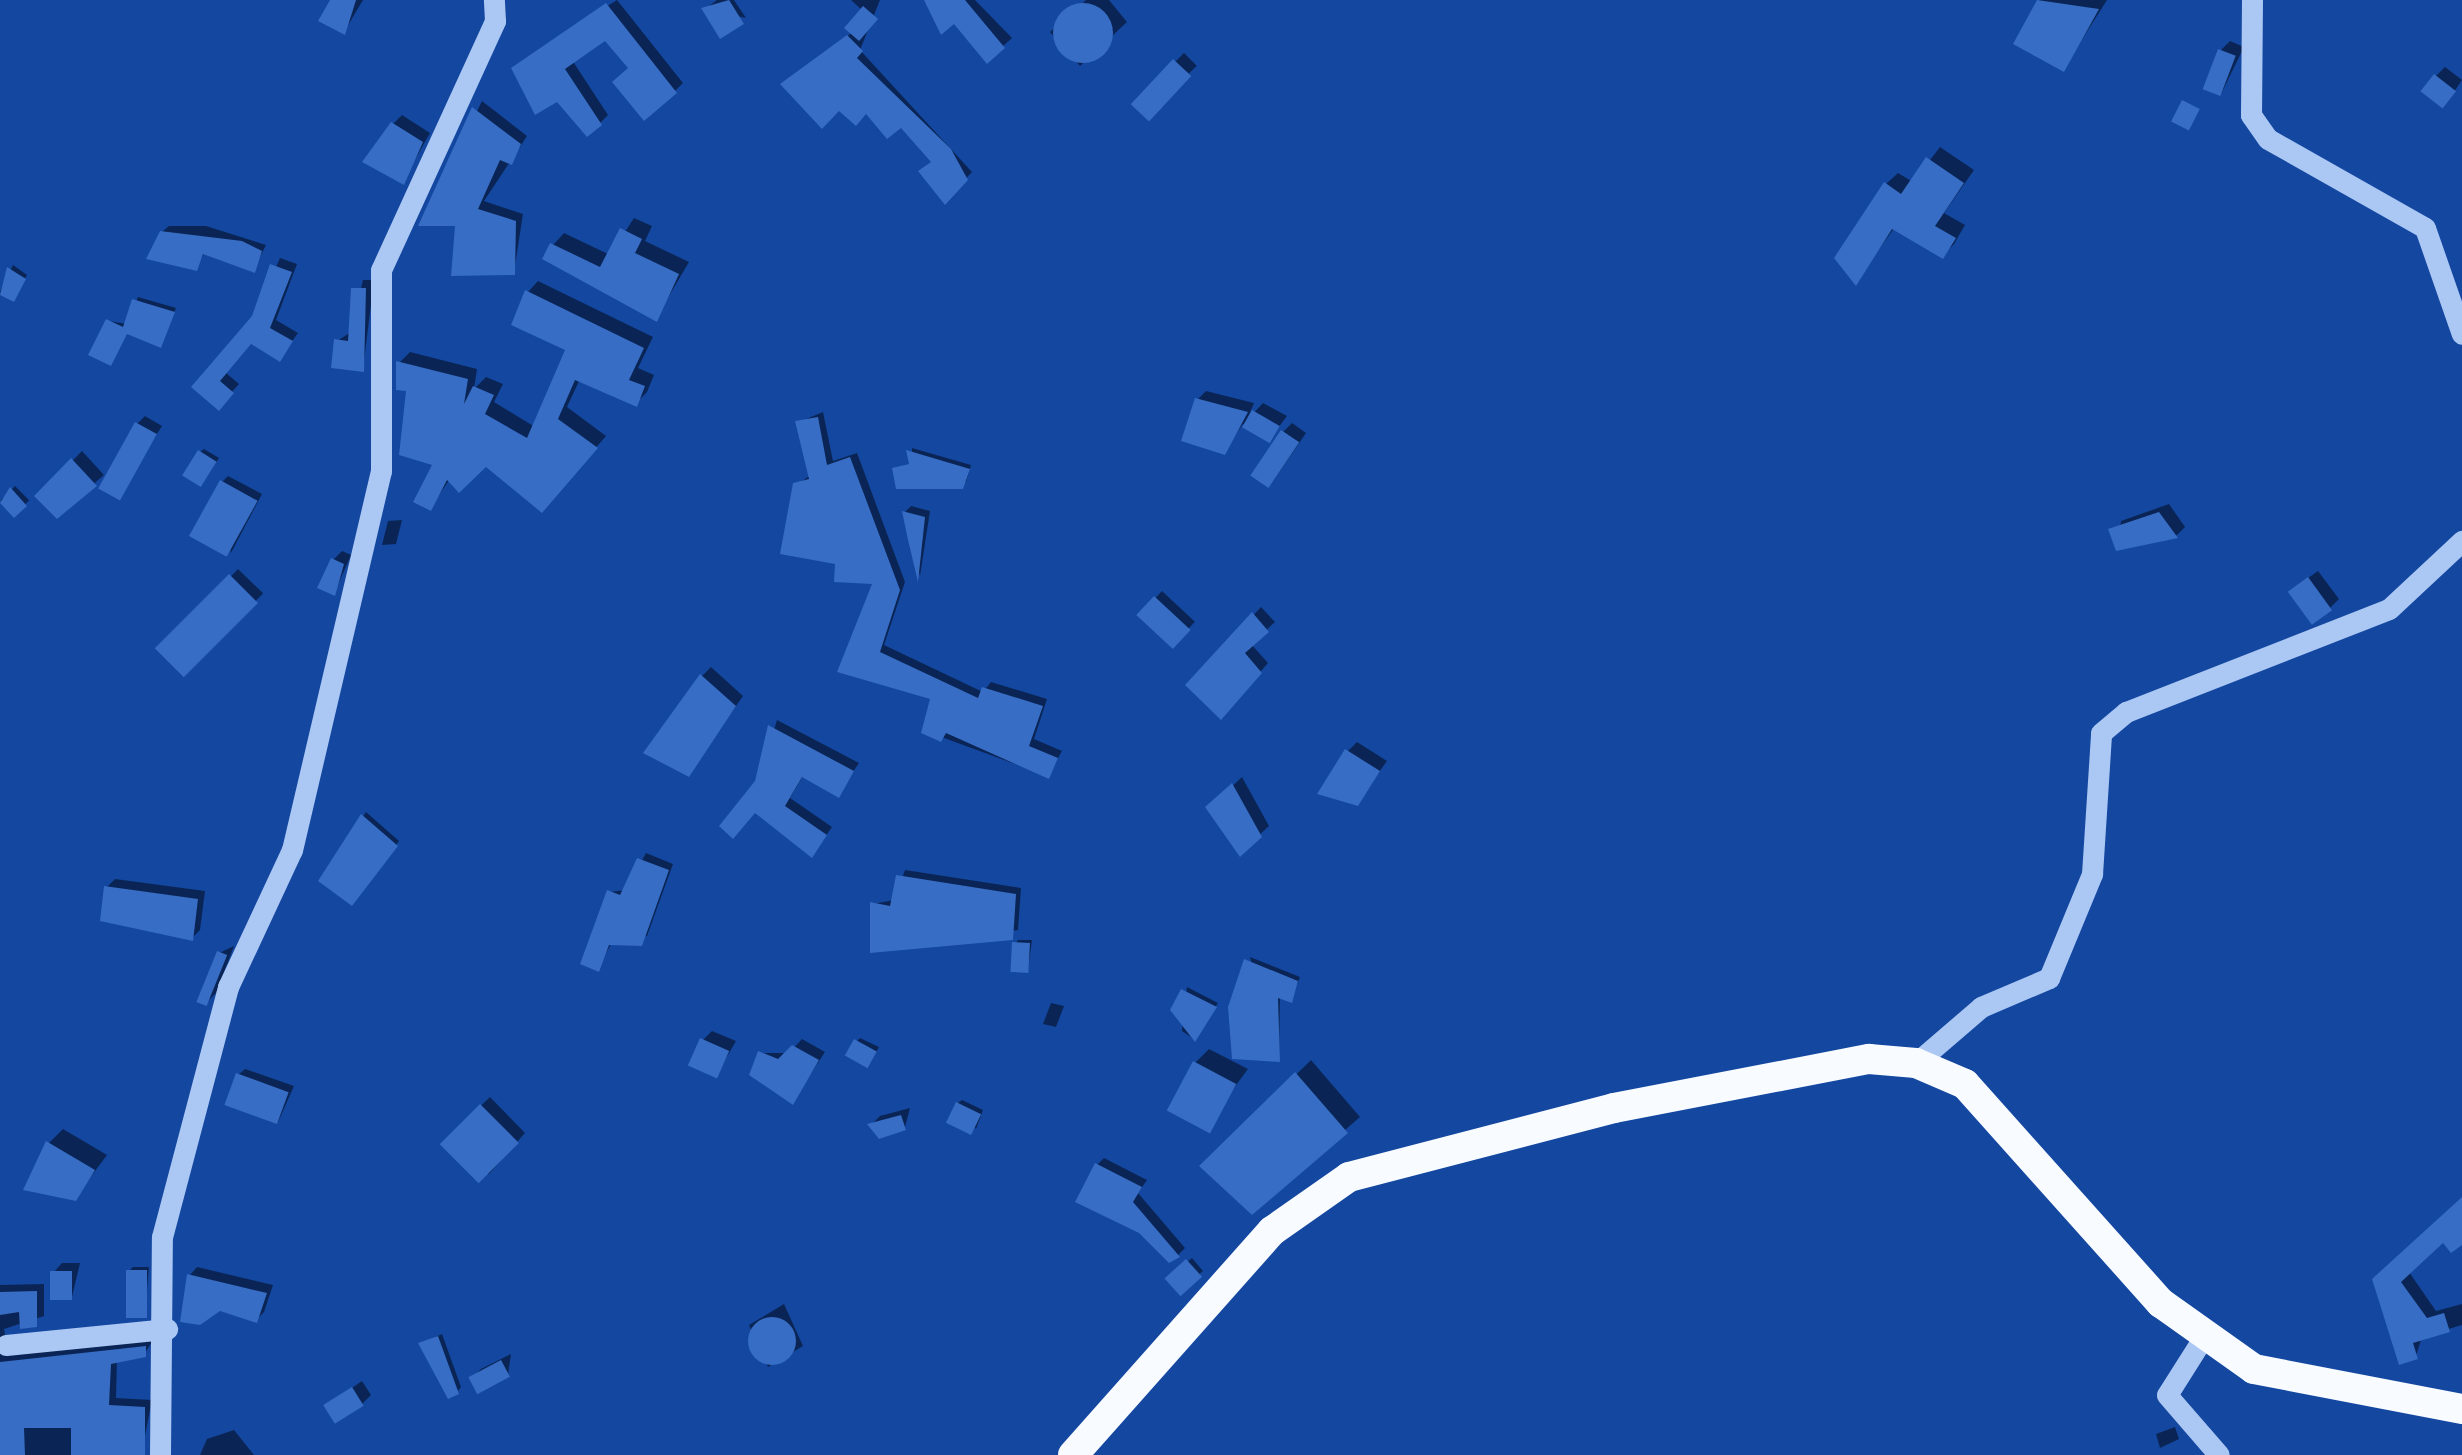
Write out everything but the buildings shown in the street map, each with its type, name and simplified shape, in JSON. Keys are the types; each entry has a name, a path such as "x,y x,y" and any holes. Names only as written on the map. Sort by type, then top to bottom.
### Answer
{"main road":[{"path":"1073,1455 1272,1231 1349,1177 1614,1108 1869,1060 1916,1063 1965,1084 2017,1130 2112,1252 2204,1338 2310,1387 2462,1409"}],"street":[{"path":"160,1455 167,1329 162,1238 228,987 292,850 381,471 381,270 495,21 494,0"},
{"path":"2252,0 2251,115 2268,140 2425,228 2462,334"},
{"path":"1916,1063 1981,1007 2049,978 2092,874 2101,733 2126,712 2389,609 2462,542"},
{"path":"7,1345 167,1329"},
{"path":"2204,1338 2168,1395 2219,1455"}]}
